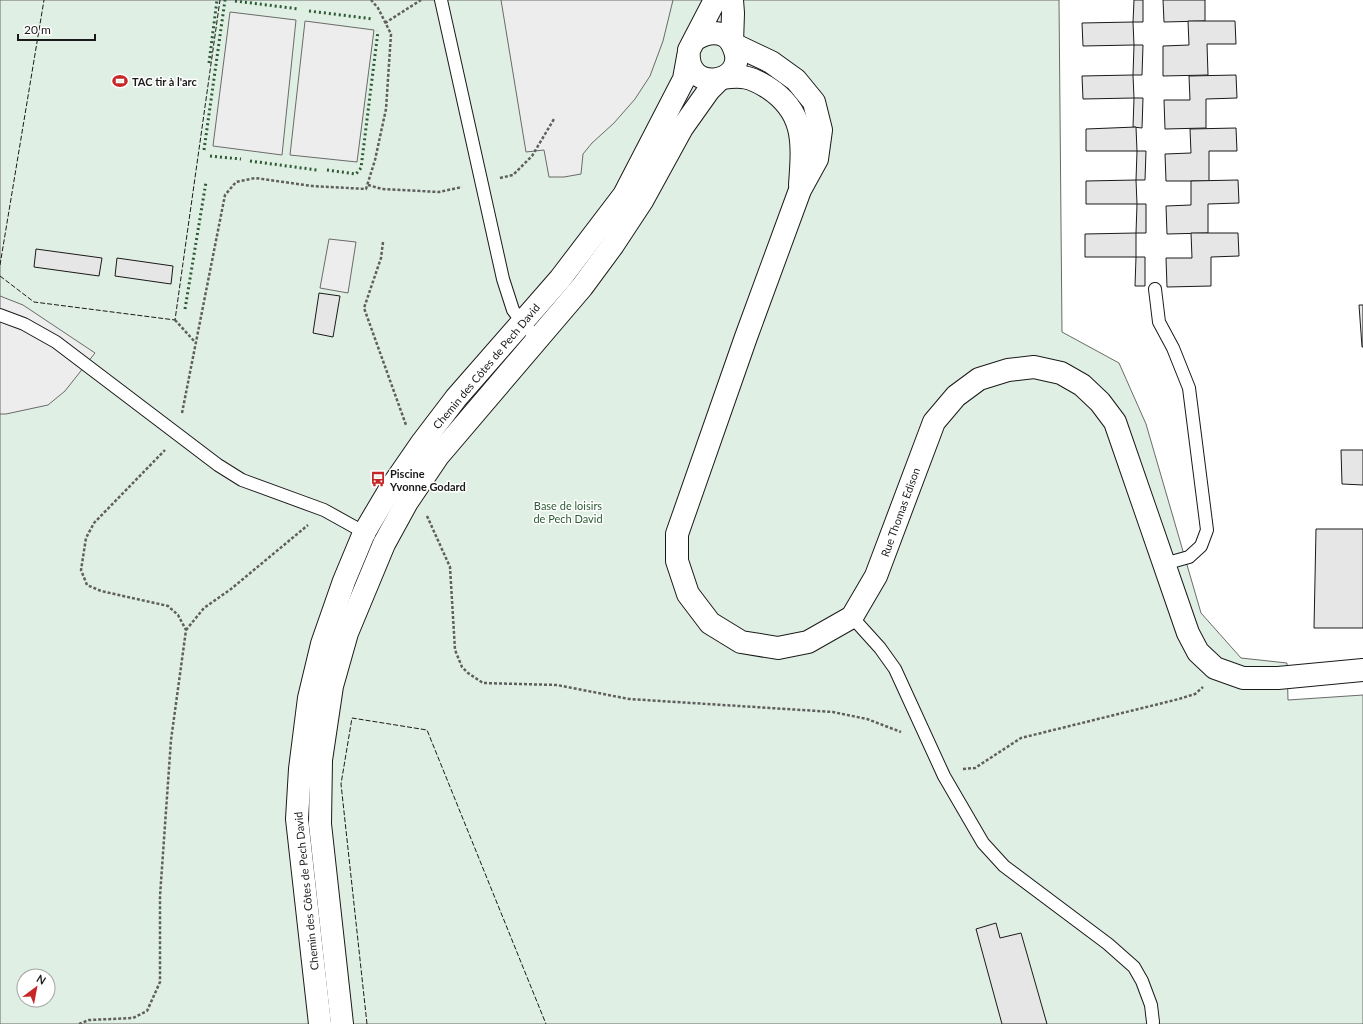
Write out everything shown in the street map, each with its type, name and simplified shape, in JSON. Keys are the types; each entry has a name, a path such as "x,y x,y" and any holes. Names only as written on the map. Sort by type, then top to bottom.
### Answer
{"street":[{"name":"Chemin des Côtes de Pech David","path":"320,1024 297,819 300,769 309,698 322,644 344,581 364,533 390,489 421,444 456,398 560,279 624,195 684,79 692,48 715,0"},
{"path":"721,79 731,72 736,63 736,53 733,43 732,0"},
{"path":"800,190 802,155 800,130 792,110 778,94 757,80 738,76 710,80 702,78 695,73 690,65 692,48 704,34 714,33 724,36 733,43 771,62 796,80 814,102 821,130 817,159 800,190 746,337 677,534 677,561 688,594 710,622 741,642 778,648 808,642 852,617"},
{"name":"Chemin des Côtes de Pech David","path":"342,1024 320,824 321,760 332,686 348,633 384,544 406,502 438,456 582,288 642,201 682,128 709,90 721,79"},
{"name":"Rue Thomas Edison","path":"852,617 876,576 934,422 956,396 979,379 1008,370 1034,367 1061,373 1082,385 1100,402 1115,422 1188,634 1198,652 1215,668 1243,678 1278,678 1363,670"}],"lane":[{"path":"441,0 480,183 503,279 514,310 522,322 538,340"},
{"path":"1155,289 1159,322 1189,388 1207,530 1201,546 1189,557 1164,564"},
{"path":"0,315 24,324 56,342 218,465 242,480 324,510 384,544"},
{"path":"852,617 880,648 895,669 944,776 983,843 1004,866 1108,944 1134,967 1142,981 1151,1005 1153,1022"}],"path":[{"path":"186,630 178,615 168,606 101,592 87,584 81,570 86,538 94,523 167,448 176,433 182,416 195,342 225,195 236,182 254,178 312,186 366,189 375,160 386,109 391,34 378,8 371,0"},
{"path":"385,23 421,0"},
{"path":"368,185 382,189 439,192 512,174 532,156 554,119"},
{"path":"383,242 381,258 364,308 406,425 421,444"},
{"path":"175,320 195,342"},
{"path":"79,1024 89,1020 133,1018 146,1011 160,982 160,896 170,747 186,630 204,608 230,590 324,510"},
{"path":"428,516 450,567 455,650 462,667 483,683 557,685 629,699 833,712 867,719 886,725 929,743"},
{"path":"959,768 975,768 1021,738 1179,699 1195,694 1206,685"}],"green space":[{"name":"Base de loisirs de Pech David","path":"0,0 1059,0 1062,332 1119,363 1146,424 1201,613 1241,658 1287,663 1288,700 1363,695 1363,1024 0,1024"}],"shaded area":[{"path":"501,0 673,0 663,41 650,76 635,99 614,123 592,143 583,154 581,174 564,177 549,177 544,150 526,152"},
{"path":"230,12 296,20 282,155 213,146"},
{"path":"305,21 374,30 357,162 290,155"},
{"path":"329,239 356,242 348,293 320,288"},
{"path":"0,296 23,305 95,353 65,391 48,405 0,414"}],"building":[{"path":"1134,0 1143,0 1143,22 1133,22"},
{"path":"1163,0 1205,0 1205,21 1164,22"},
{"path":"1188,21 1235,21 1236,44 1207,44 1208,75 1163,76 1163,46 1189,45"},
{"path":"1133,22 1134,45 1083,46 1082,23"},
{"path":"1134,45 1143,45 1142,75 1133,75"},
{"path":"1133,75 1134,98 1083,99 1082,76"},
{"path":"1236,75 1237,98 1206,99 1206,128 1165,129 1164,100 1190,100 1189,76"},
{"path":"1134,98 1143,98 1142,128 1133,127"},
{"path":"1136,127 1137,151 1086,151 1086,129"},
{"path":"1236,128 1237,151 1209,151 1209,181 1166,181 1165,154 1191,153 1190,129"},
{"path":"1137,151 1146,151 1145,180 1136,180"},
{"path":"1136,180 1137,204 1086,204 1086,181"},
{"path":"1238,180 1239,203 1208,204 1208,233 1167,234 1166,206 1191,205 1191,181"},
{"path":"1137,204 1146,204 1146,233 1136,233"},
{"path":"1136,233 1136,257 1085,257 1085,234"},
{"path":"1191,233 1238,233 1239,256 1211,257 1211,286 1167,287 1166,258 1192,258"},
{"path":"36,249 102,258 99,276 34,267"},
{"path":"1136,257 1145,257 1145,286 1135,286"},
{"path":"117,258 173,266 171,284 115,276"},
{"path":"319,293 340,296 333,337 313,333"},
{"path":"1359,305 1363,305 1363,347 1362,347"},
{"path":"1341,450 1363,450 1363,485 1342,484"},
{"path":"1316,529 1363,529 1363,628 1314,628"},
{"path":"996,923 1000,938 1021,933 1047,1024 1002,1024 976,929"}],"hedge":[{"path":"209,63 217,0"},
{"path":"204,150 225,0"},
{"path":"235,1 299,9"},
{"path":"309,11 373,19"},
{"path":"327,170 356,174 361,168 378,31"},
{"path":"210,156 241,159"},
{"path":"250,161 317,170"},
{"path":"185,309 206,182"}],"fence":[{"path":"0,265 44,0"},
{"path":"0,276 34,302 175,320 220,0"},
{"path":"367,1024 341,784 352,718 427,730 546,1024"}],"place":[{"name":"TAC tir à l'arc","path":"120,81"},
{"name":"Piscine Yvonne Godard","path":"378,479"}]}
